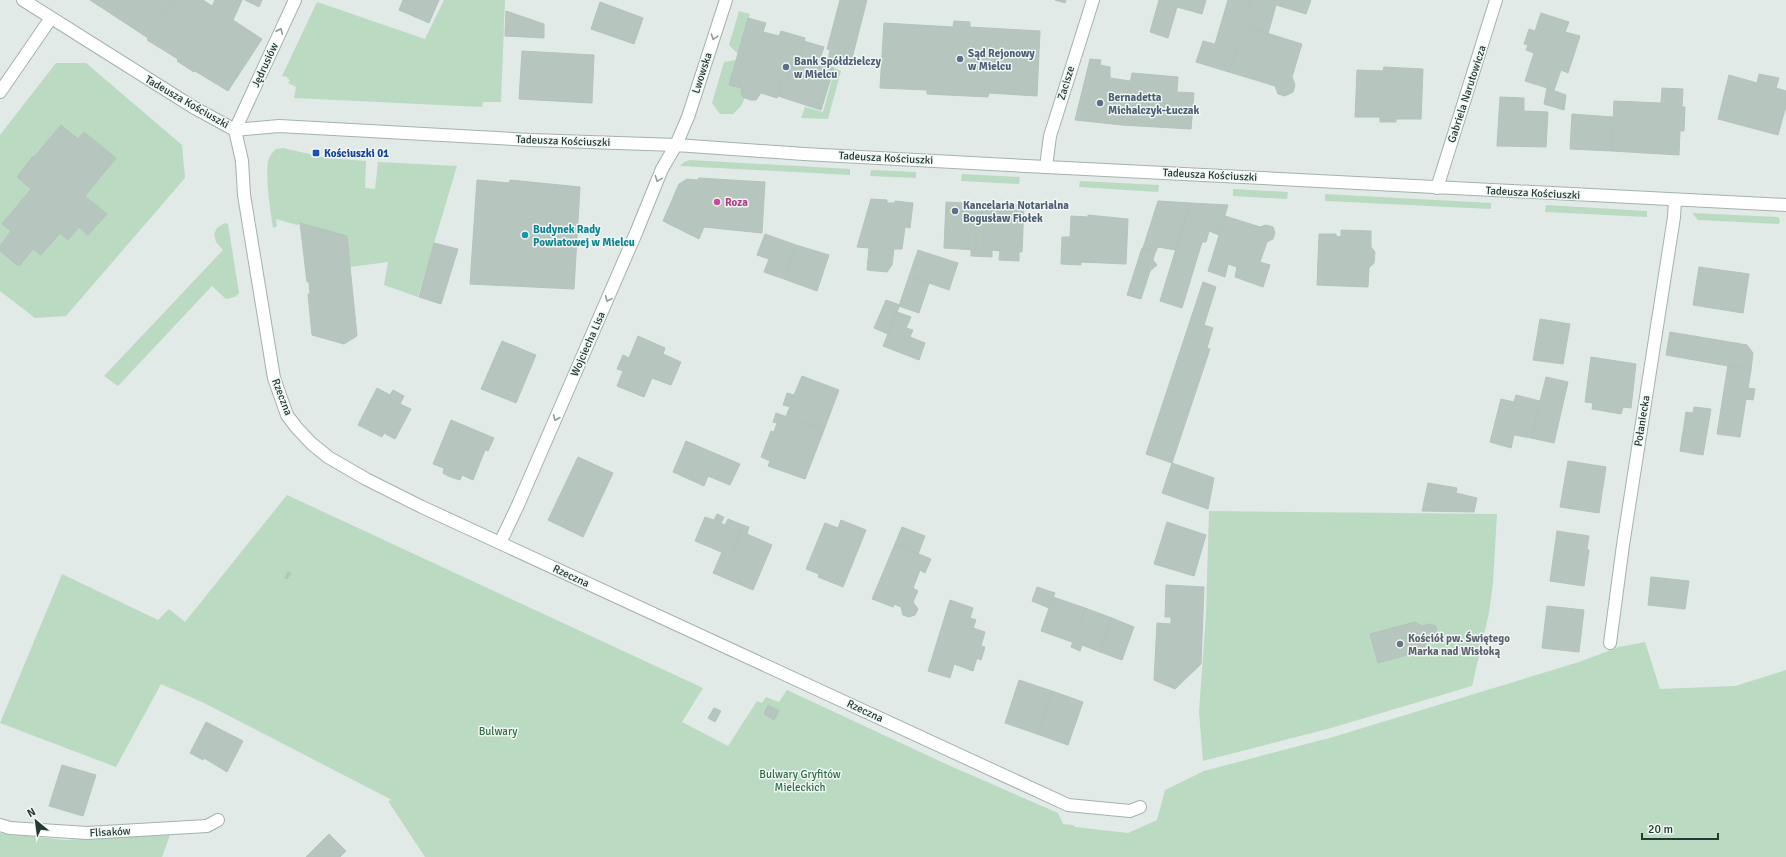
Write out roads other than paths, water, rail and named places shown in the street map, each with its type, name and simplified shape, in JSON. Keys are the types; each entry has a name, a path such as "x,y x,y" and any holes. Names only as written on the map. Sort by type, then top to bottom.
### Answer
{"street":[{"name":"Tadeusza Kościuszki","path":"23,0 193,107 235,130 279,126 531,140 676,145 804,154 1786,205"},
{"name":"Jędrusiów","path":"235,130 295,0"},
{"name":"Lwowska","path":"676,145 688,117 726,0"},
{"name":"Zacisze","path":"1046,167 1050,136 1093,0"},
{"name":"Gabriela Narutowicza","path":"1437,188 1496,0"},
{"path":"0,92 51,18"},
{"name":"Rzeczna","path":"235,130 242,161 244,195 274,378 287,415 310,443 328,458 422,507 1068,805 1130,811 1140,807"},
{"name":"Wojciecha Lisa","path":"500,543 518,505 636,233 662,168 676,145"},
{"name":"Połaniecka","path":"1610,643 1676,200"},
{"name":"Flisaków","path":"0,825 10,828 87,833 207,826 218,820"}],"place":[{"name":"Sąd Rejonowy w Mielcu","path":"960,59"},
{"name":"Bank Spółdzielczy w Mielcu","path":"786,67"},
{"name":"Bernadetta Michalczyk-Łuczak","path":"1100,103"},
{"name":"Kościuszki 01","path":"316,153"},
{"name":"Roza","path":"717,202"},
{"name":"Kancelaria Notarialna Bogusław Fiołek","path":"955,211"},
{"name":"Budynek Rady Powiatowej w Mielcu","path":"525,235"},
{"name":"Kościół pw. Świętego Marka nad Wisłoką","path":"1400,644"}],"park label":[{"name":"Bulwary","path":"498,731"},
{"name":"Bulwary Gryfitów Mieleckich","path":"800,780"}]}
